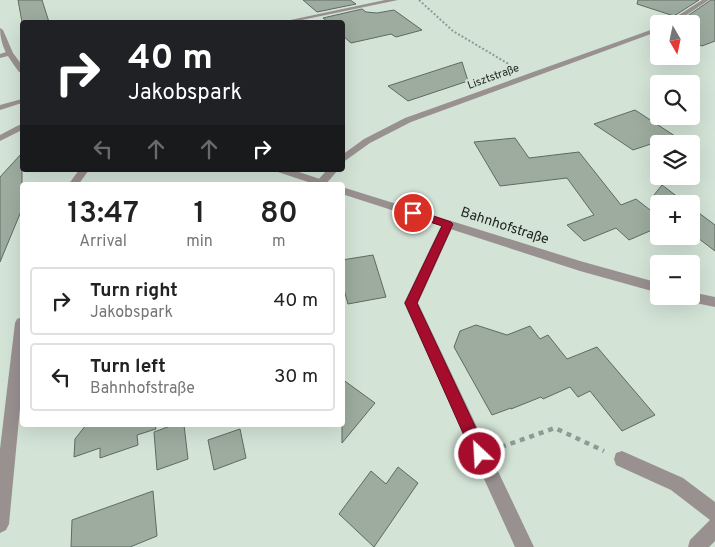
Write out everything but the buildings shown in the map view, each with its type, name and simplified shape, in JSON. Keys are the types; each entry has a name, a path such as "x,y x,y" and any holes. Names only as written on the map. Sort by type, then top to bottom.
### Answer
{"street":[{"path":"294,20 395,0"},
{"path":"682,15 706,0"},
{"path":"0,30 9,53 20,67"},
{"name":"Lisztstraße","path":"345,158 367,141 387,130 650,32"},
{"path":"0,56 9,53"},
{"path":"288,172 319,182"},
{"name":"Bahnhofstraße","path":"345,191 650,285"},
{"path":"448,224 411,303 525,547"},
{"path":"700,299 715,302"},
{"path":"0,524 20,341"},
{"path":"622,460 677,484 715,513"},
{"path":"697,547 715,528"}],"lane":[{"path":"0,108 20,102"},
{"path":"0,138 20,128"}],"path":[{"path":"419,0 453,31 530,76"},
{"path":"480,454 555,428 622,460"}],"route":[{"path":"413,213 448,224 411,303 480,454"}]}
